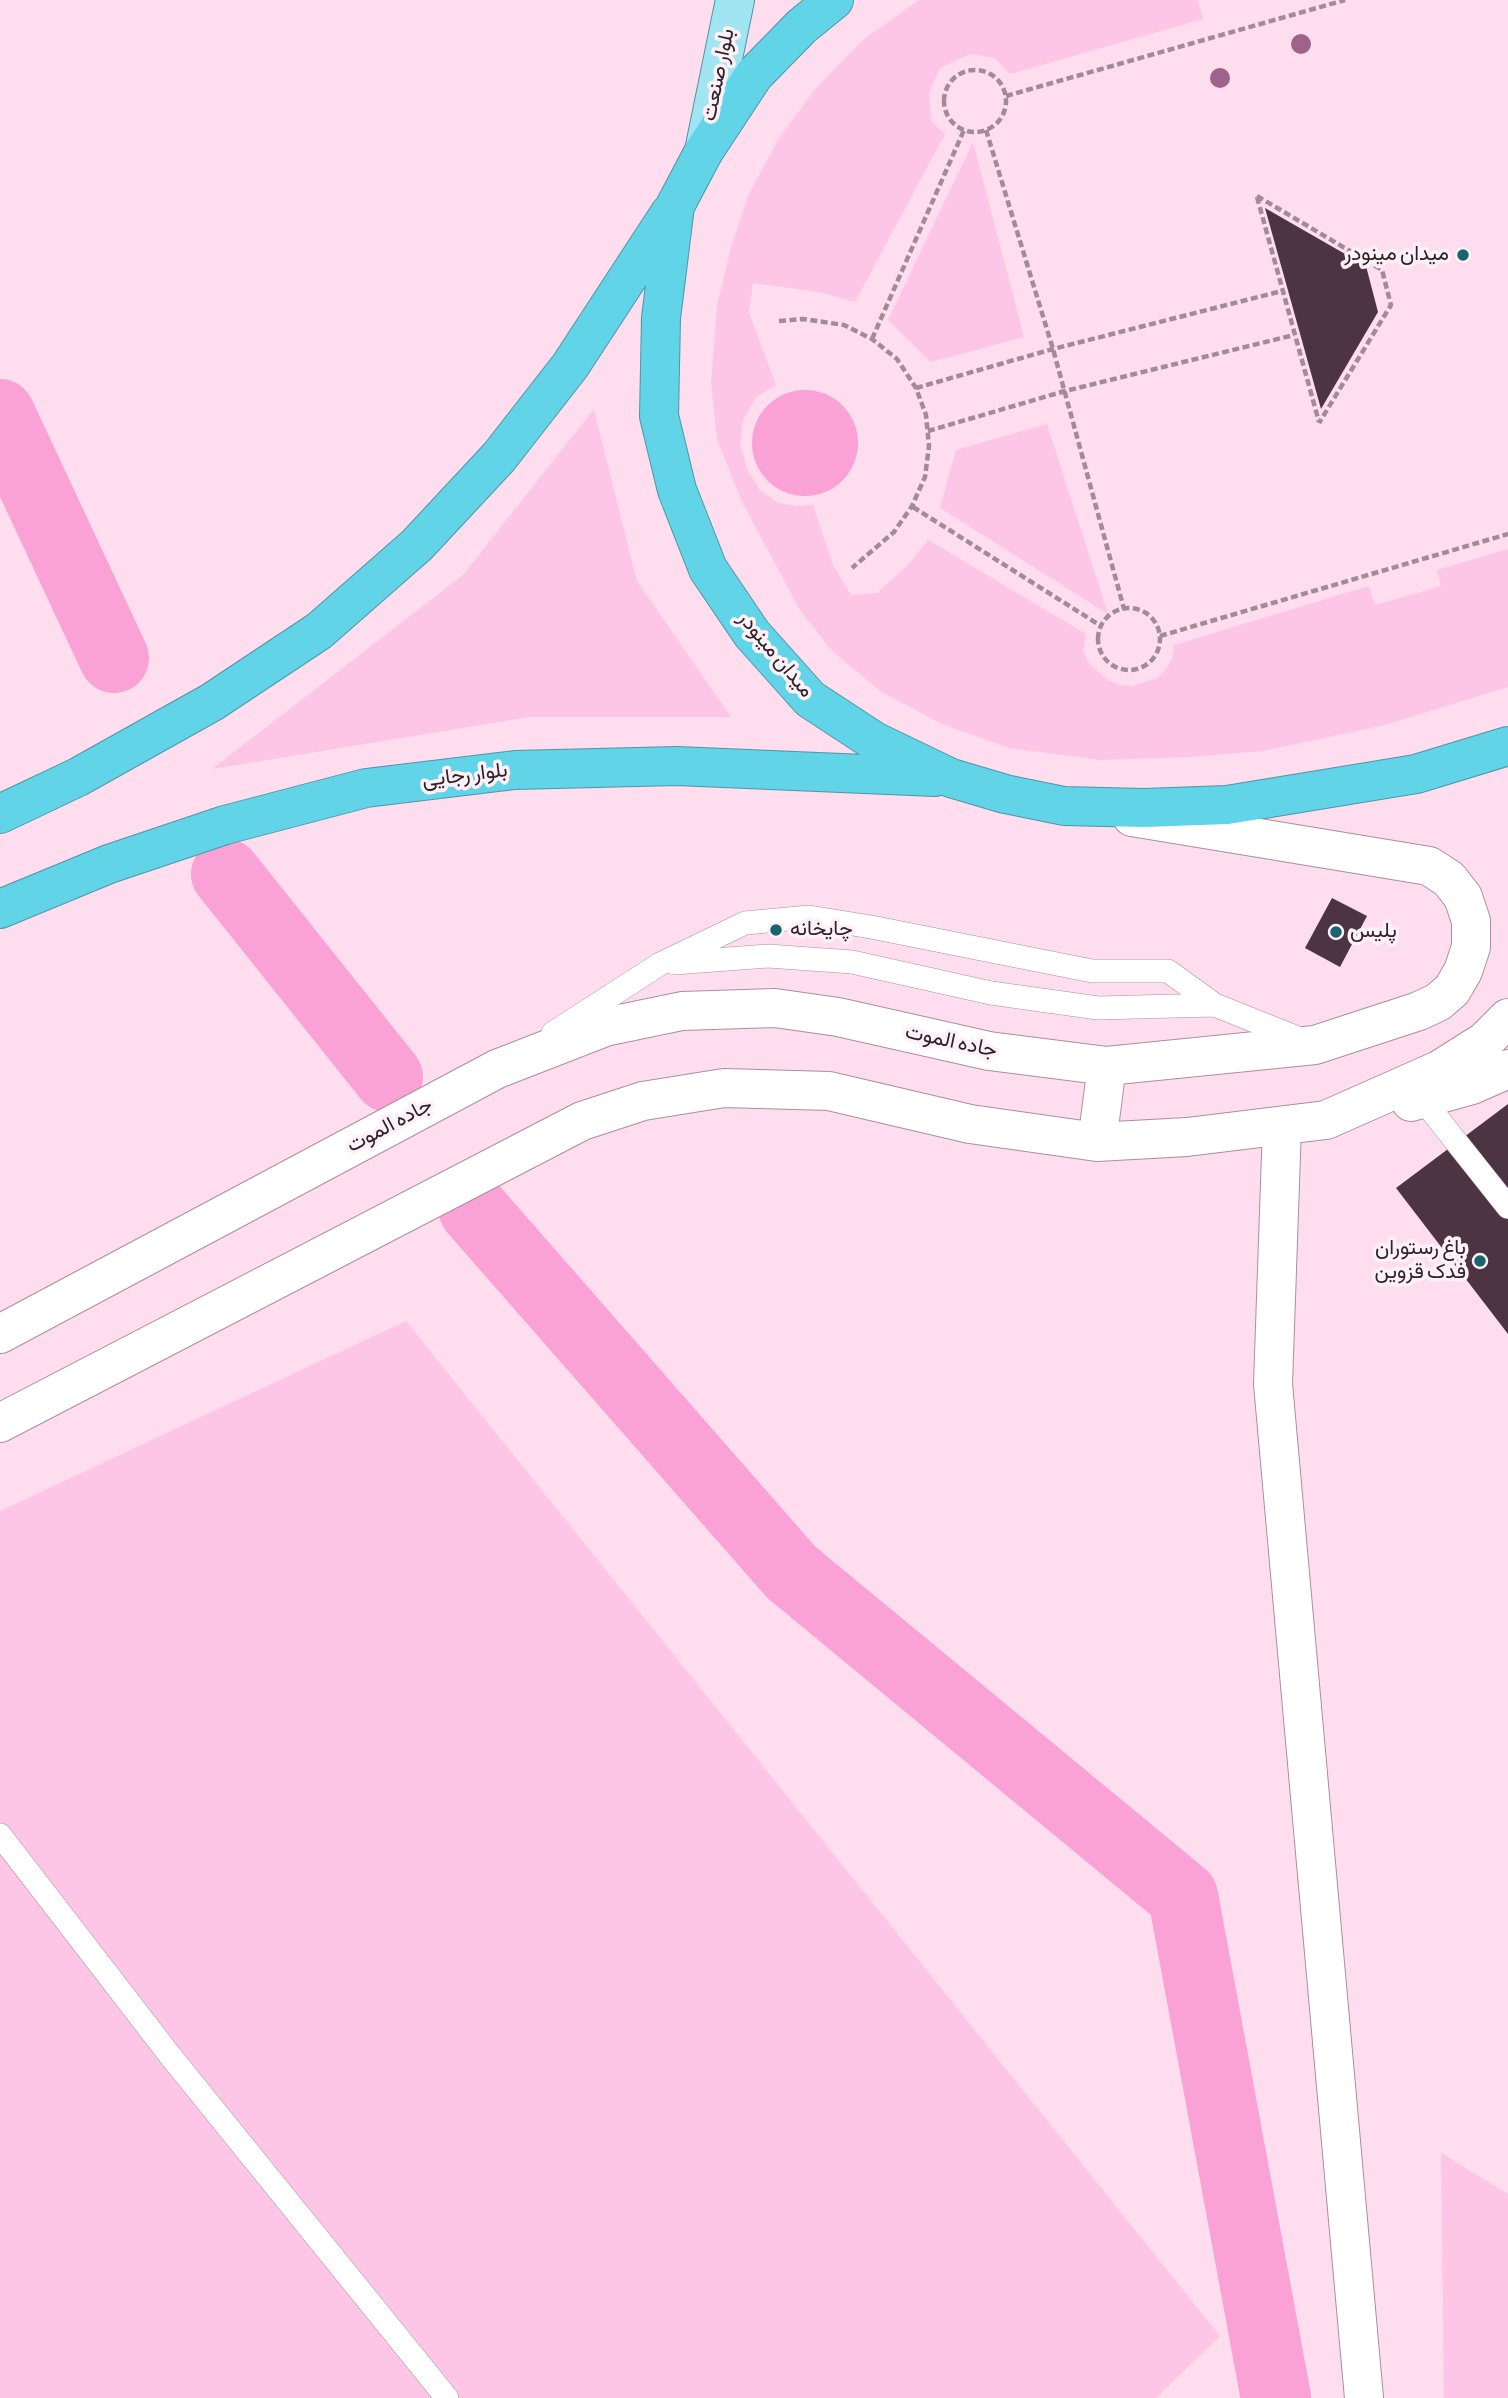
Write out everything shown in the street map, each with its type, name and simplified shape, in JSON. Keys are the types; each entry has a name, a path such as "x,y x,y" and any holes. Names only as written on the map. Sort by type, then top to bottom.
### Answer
{"highway":[{"name":"میدان مینودر","path":"834,0 802,26 754,75 704,151 675,206 661,318 659,416 677,489 708,569 752,634 810,699 874,741 951,778 1005,794 1064,806 1143,808 1227,805 1416,774 1508,746"},
{"path":"0,814 78,777 212,702 318,631 417,545 499,457 570,366 675,206"},
{"name":"بلوار رجایی","path":"0,909 109,864 225,825 366,788 515,770 677,766 951,778"}],"main road":[{"name":"بلوار صنعت","path":"704,151 735,0"},
{"name":"جاده الموت","path":"0,1334 497,1069 605,1027 682,1011 775,1008 838,1017 989,1051 1107,1066 1315,1045 1419,1011 1452,990 1464,971 1471,947 1471,921 1463,897 1449,878 1429,866 1064,806"},
{"path":"1326,1120 1439,1070 1485,1041 1508,1018"},
{"path":"1097,1142 1107,1066"},
{"path":"0,1423 582,1121 643,1101 724,1087 830,1091 970,1124 1097,1142 1187,1137 1326,1120 1423,1100 1472,1085 1508,1069"},
{"path":"1282,1126 1273,1384 1364,2398"}],"lane":[{"path":"497,1069 660,964 745,923 808,918 872,927 1092,971 1168,971 1215,1005 1315,1045"},
{"path":"660,964 768,956 852,962 991,993 1098,1008 1215,1005"},
{"path":"1423,1100 1508,1207"},
{"path":"0,1835 172,2058 447,2398"}],"path":[{"path":"1006,96 1345,0"},
{"path":"984,71 1000,82 1006,96 1004,113 999,122 986,130 964,130 951,122 946,113 944,93 956,76 964,72 984,71"},
{"path":"872,338 964,130"},
{"path":"986,130 1053,349 1124,609"},
{"path":"1257,196 1382,270 1391,305 1319,423 1282,291 1257,196"},
{"path":"916,388 1053,349 1282,291"},
{"path":"779,321 803,319 844,325 872,338 897,359 916,388 926,415 929,446 925,477 912,506 894,532 852,568"},
{"path":"928,431 1065,391 1294,335"},
{"path":"912,506 1101,626"},
{"path":"1160,636 1508,534"},
{"path":"1124,609 1138,609 1147,614 1154,620 1160,636 1158,651 1153,660 1135,671 1124,670 1105,660 1098,641 1101,626 1110,615 1124,609"}],"shaded area":[{"path":"919,0 1198,0 1203,19 1010,74 995,58 970,54 940,68 929,92 931,120 945,134 855,302 819,292 753,283 749,312 776,385 756,397 743,420 740,445 748,471 760,490 778,503 813,505 833,565 851,595 877,593 907,566 928,540 1086,634 1083,651 1089,664 1108,680 1132,686 1155,679 1164,672 1172,659 1174,645 1369,586 1375,605 1441,586 1437,570 1508,549 1508,687 1385,725 1263,751 1100,760 1009,748 942,724 882,692 832,651 800,610 742,502 717,439 711,384 717,306 731,247 748,196 779,138 817,87 863,40"},
{"path":"973,142 1024,337 931,362 888,320"},
{"path":"805,390 825,394 843,405 854,423 858,443 854,463 843,481 825,492 805,496 785,492 767,481 756,463 752,443 756,423 767,405 785,394"},
{"path":"594,409 637,581 731,717 530,717 212,769 463,575"},
{"path":"1047,424 1108,614 940,508 956,450"},
{"path":"406,1321 1220,2336 1156,2398 0,2398 0,1511"},
{"path":"1441,2153 1508,2194 1508,2398 1444,2398"}],"building":[{"path":"1265,208 1366,266 1378,312 1321,409"},
{"name":"پلیس","path":"1332,898 1367,916 1340,967 1305,948"},
{"name":"باغ رستوران فدک قزوین","path":"1508,1104 1508,1334 1396,1188"}],"waterway":[{"path":"0,414 114,658"},
{"path":"226,874 388,1077"},
{"path":"474,1210 791,1572 1183,1896 1276,2398"}],"place":[{"name":"میدان مینودر","path":"1463,255"},
{"name":"چایخانه","path":"776,930"},
{"name":"پلیس","path":"1336,932"},
{"name":"باغ رستوران فدک قزوین","path":"1480,1261"}]}
